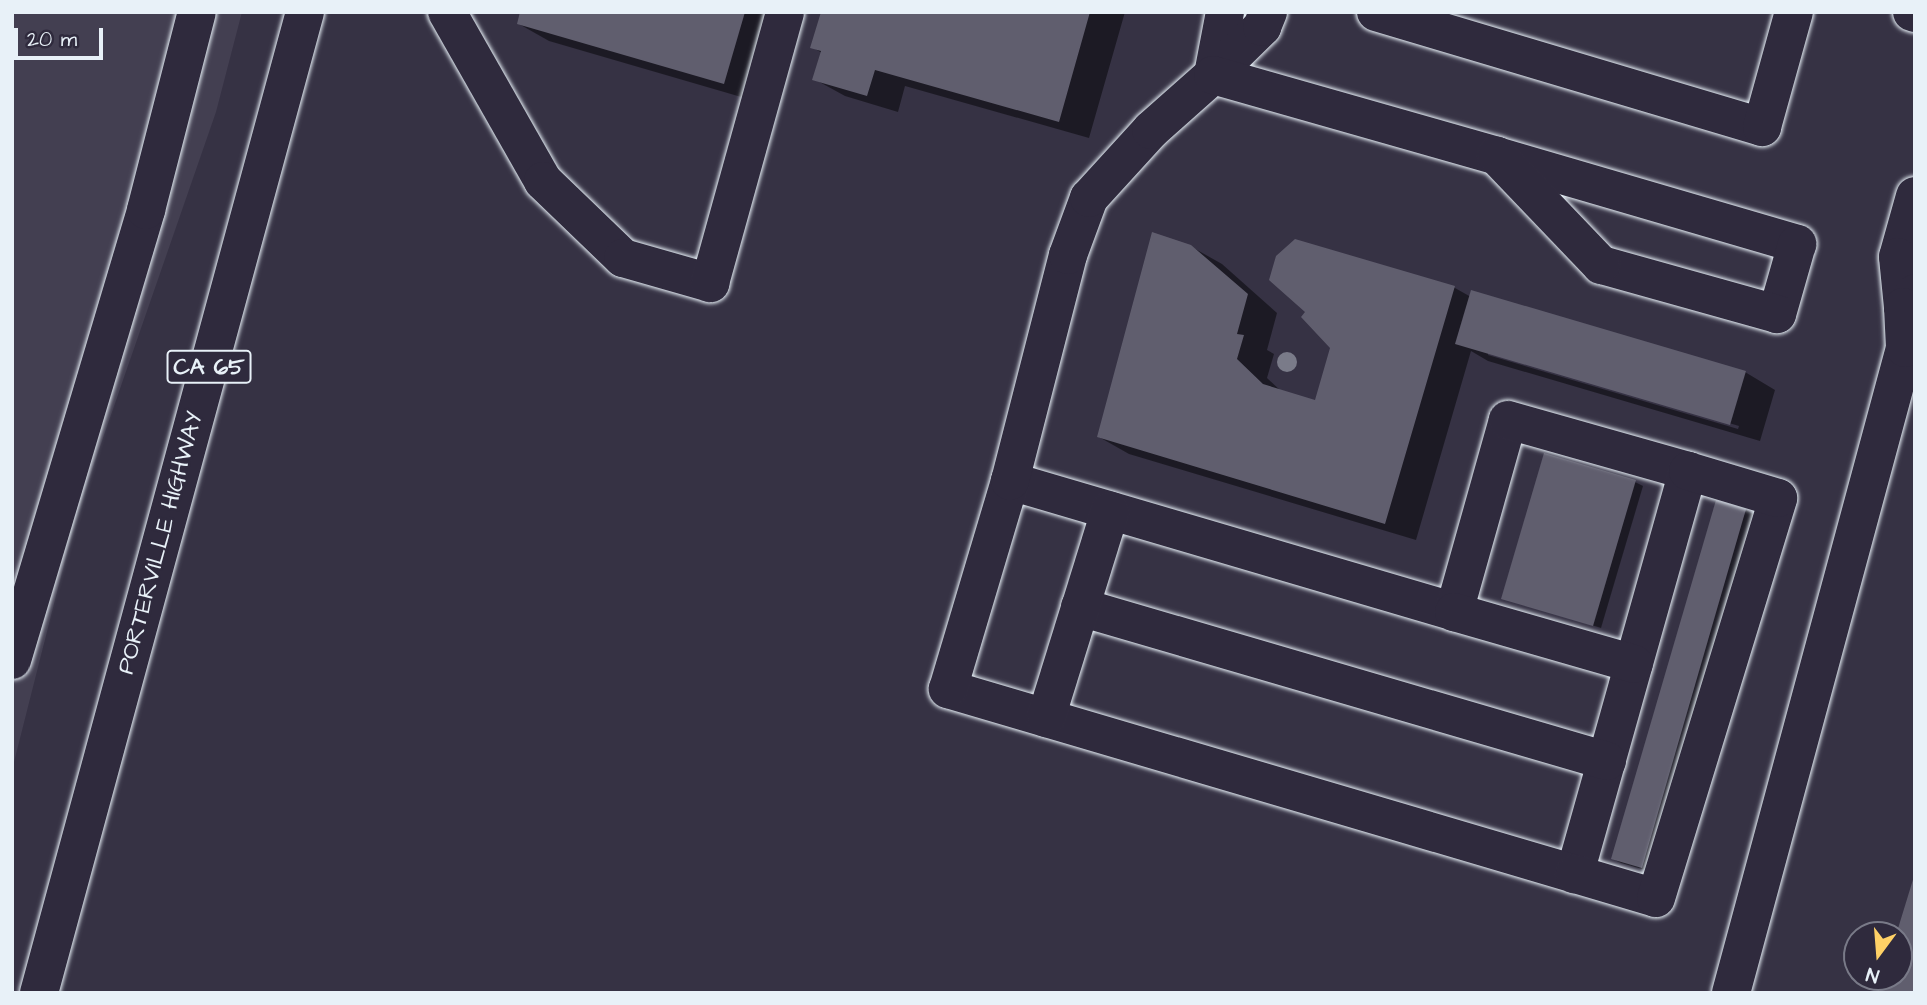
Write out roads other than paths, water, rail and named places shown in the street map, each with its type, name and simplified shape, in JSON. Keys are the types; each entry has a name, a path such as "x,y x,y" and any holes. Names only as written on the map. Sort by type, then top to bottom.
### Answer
{"main road":[{"path":"12,660 146,210 197,12"},
{"name":"PORTERVILLE HIGHWAY","path":"39,993 305,12"},
{"path":"447,12 543,181 624,258 710,284 785,12"},
{"path":"1213,75 1225,12"},
{"path":"1268,12 1262,27 1151,130 1089,198 1068,255 1010,481 948,689 1656,898 1777,498 1508,419 1454,611"},
{"path":"1376,12 1762,127 1794,12"},
{"path":"1213,75 1496,156 1797,244 1777,314 1601,265 1496,156"},
{"path":"1731,993 1905,348 1909,300 1898,257 1915,196"},
{"path":"1575,874 1688,471"},
{"path":"1010,481 1634,664"},
{"path":"1046,718 1111,511"},
{"path":"1080,607 1607,761"}]}
